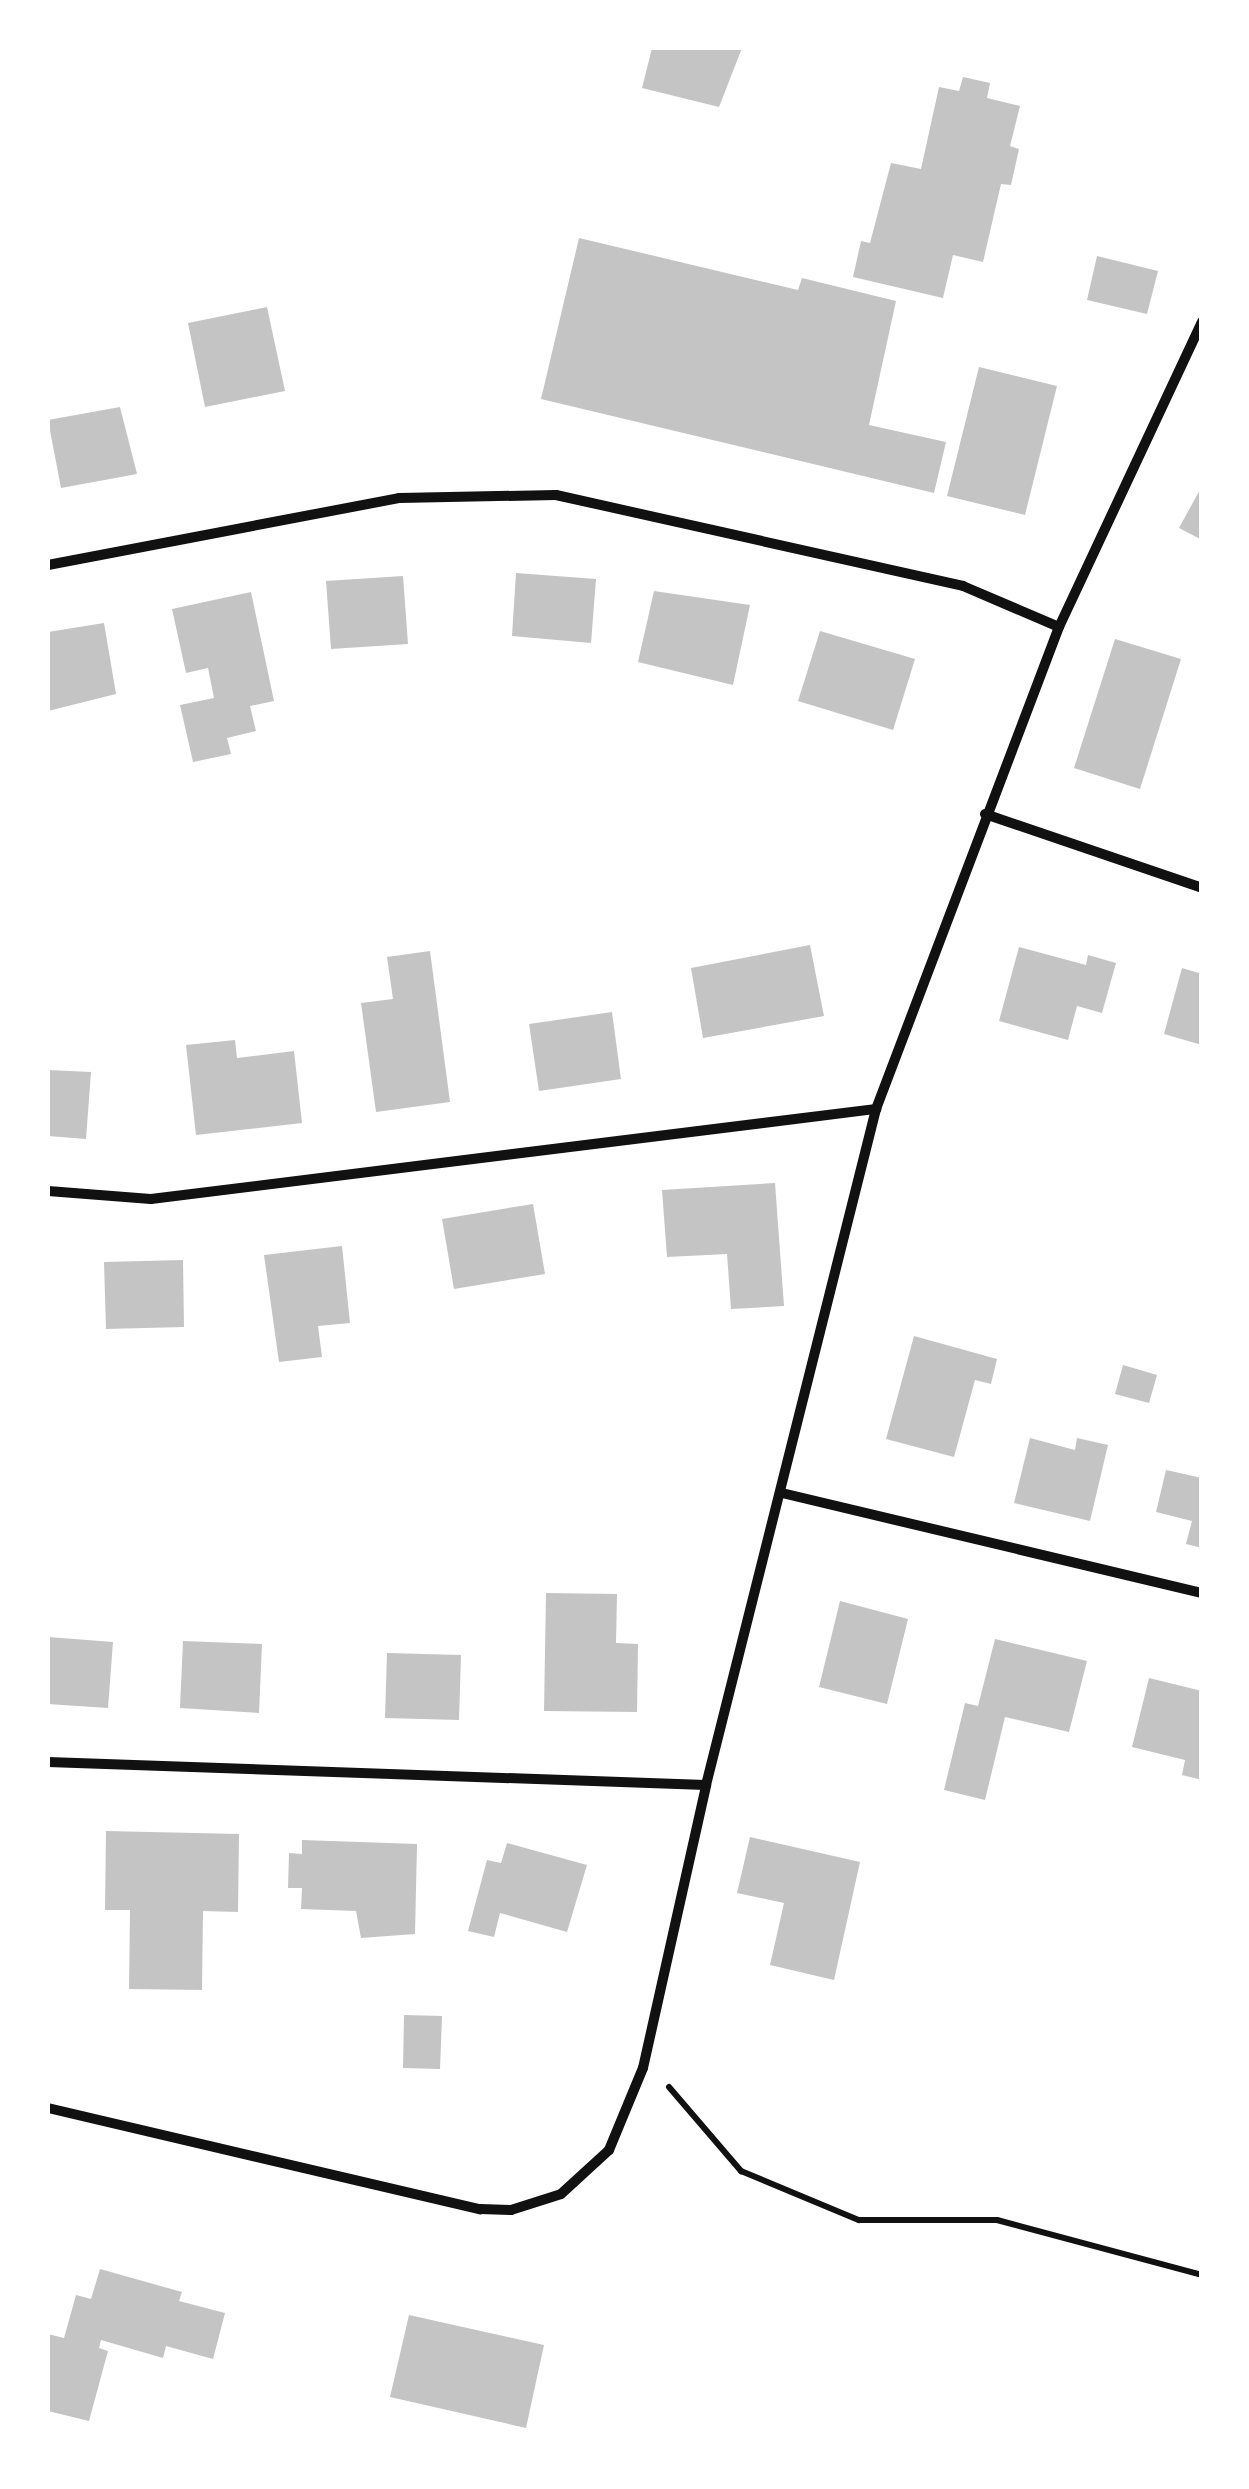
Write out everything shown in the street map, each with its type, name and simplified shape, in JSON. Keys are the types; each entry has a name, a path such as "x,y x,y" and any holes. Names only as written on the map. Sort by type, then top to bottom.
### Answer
{"street":[{"path":"48,2108 480,2209 512,2210 561,2194 589,2174 628,2113 643,2068 706,1785 876,1108 1058,627 1202,322"},
{"path":"48,565 399,498 556,494 963,586 1058,627"},
{"path":"985,814 1202,888"},
{"path":"48,1191 151,1200 876,1108"},
{"path":"782,1493 1202,1593"},
{"path":"48,1762 706,1785"}],"path":[{"path":"643,2068 682,2096 741,2171 858,2220 997,2220 1202,2275"}],"building":[{"path":"652,48 742,48 719,107 642,88"},
{"path":"963,77 990,83 987,98 1020,106 1010,146 1019,149 1011,185 1001,184 983,262 953,255 943,298 853,277 861,241 870,243 891,163 921,169 939,87 959,91"},
{"path":"579,238 798,290 802,278 896,301 869,425 946,442 934,493 541,399"},
{"path":"1097,256 1158,271 1147,314 1087,300"},
{"path":"267,307 285,391 205,407 188,323"},
{"path":"979,367 1057,386 1025,515 947,496"},
{"path":"120,407 137,474 61,488 48,420"},
{"path":"1202,486 1202,540 1179,528"},
{"path":"516,573 596,579 591,643 512,636"},
{"path":"403,576 408,644 331,649 326,581"},
{"path":"654,591 750,605 733,685 638,662"},
{"path":"251,592 274,701 250,706 256,731 227,738 231,754 193,762 180,705 214,698 208,668 186,673 172,609"},
{"path":"104,623 116,694 48,711 48,632"},
{"path":"820,631 915,659 893,730 798,701"},
{"path":"1115,639 1181,659 1140,789 1074,768"},
{"path":"810,945 824,1016 703,1038 691,968"},
{"path":"1019,947 1086,965 1088,955 1116,963 1102,1013 1077,1006 1068,1040 999,1021"},
{"path":"430,951 450,1102 376,1112 361,1003 393,999 387,957"},
{"path":"1182,968 1202,974 1202,1045 1164,1034"},
{"path":"612,1012 621,1079 539,1091 529,1024"},
{"path":"235,1040 237,1058 294,1051 302,1123 196,1135 186,1045"},
{"path":"48,1070 91,1072 86,1139 48,1136"},
{"path":"775,1183 784,1306 731,1309 727,1254 667,1257 662,1190"},
{"path":"533,1204 545,1274 454,1289 442,1219"},
{"path":"342,1246 350,1323 318,1326 322,1357 279,1362 264,1255"},
{"path":"183,1260 184,1327 106,1329 104,1262"},
{"path":"914,1336 997,1359 991,1384 975,1380 954,1457 886,1439"},
{"path":"1123,1365 1157,1375 1149,1403 1115,1394"},
{"path":"1030,1438 1075,1450 1077,1438 1108,1445 1090,1521 1014,1503"},
{"path":"1166,1470 1202,1478 1202,1548 1186,1544 1192,1521 1156,1512"},
{"path":"546,1593 617,1594 616,1643 638,1644 637,1712 544,1711"},
{"path":"840,1601 908,1619 887,1704 819,1687"},
{"path":"48,1637 113,1642 108,1708 48,1704"},
{"path":"995,1639 1087,1661 1069,1732 1005,1717 985,1800 944,1790 965,1703 978,1706"},
{"path":"183,1641 262,1644 259,1713 180,1708"},
{"path":"387,1653 461,1655 459,1720 385,1718"},
{"path":"1149,1678 1202,1691 1202,1780 1182,1775 1185,1760 1132,1747"},
{"path":"106,1831 239,1834 238,1912 203,1911 202,1990 129,1989 130,1910 105,1910"},
{"path":"750,1837 860,1862 834,1980 770,1965 784,1903 737,1893"},
{"path":"302,1840 417,1844 415,1934 361,1938 356,1911 301,1909 302,1888 288,1888 289,1853 302,1854"},
{"path":"507,1843 587,1865 567,1932 500,1913 494,1937 468,1931 487,1860 501,1863"},
{"path":"404,2015 442,2016 440,2069 403,2068"},
{"path":"100,2269 182,2292 179,2301 225,2313 213,2359 166,2346 163,2358 101,2340 99,2348 108,2351 89,2421 48,2411 48,2334 64,2338 76,2295 91,2299"},
{"path":"409,2315 544,2345 526,2428 390,2397"}]}
